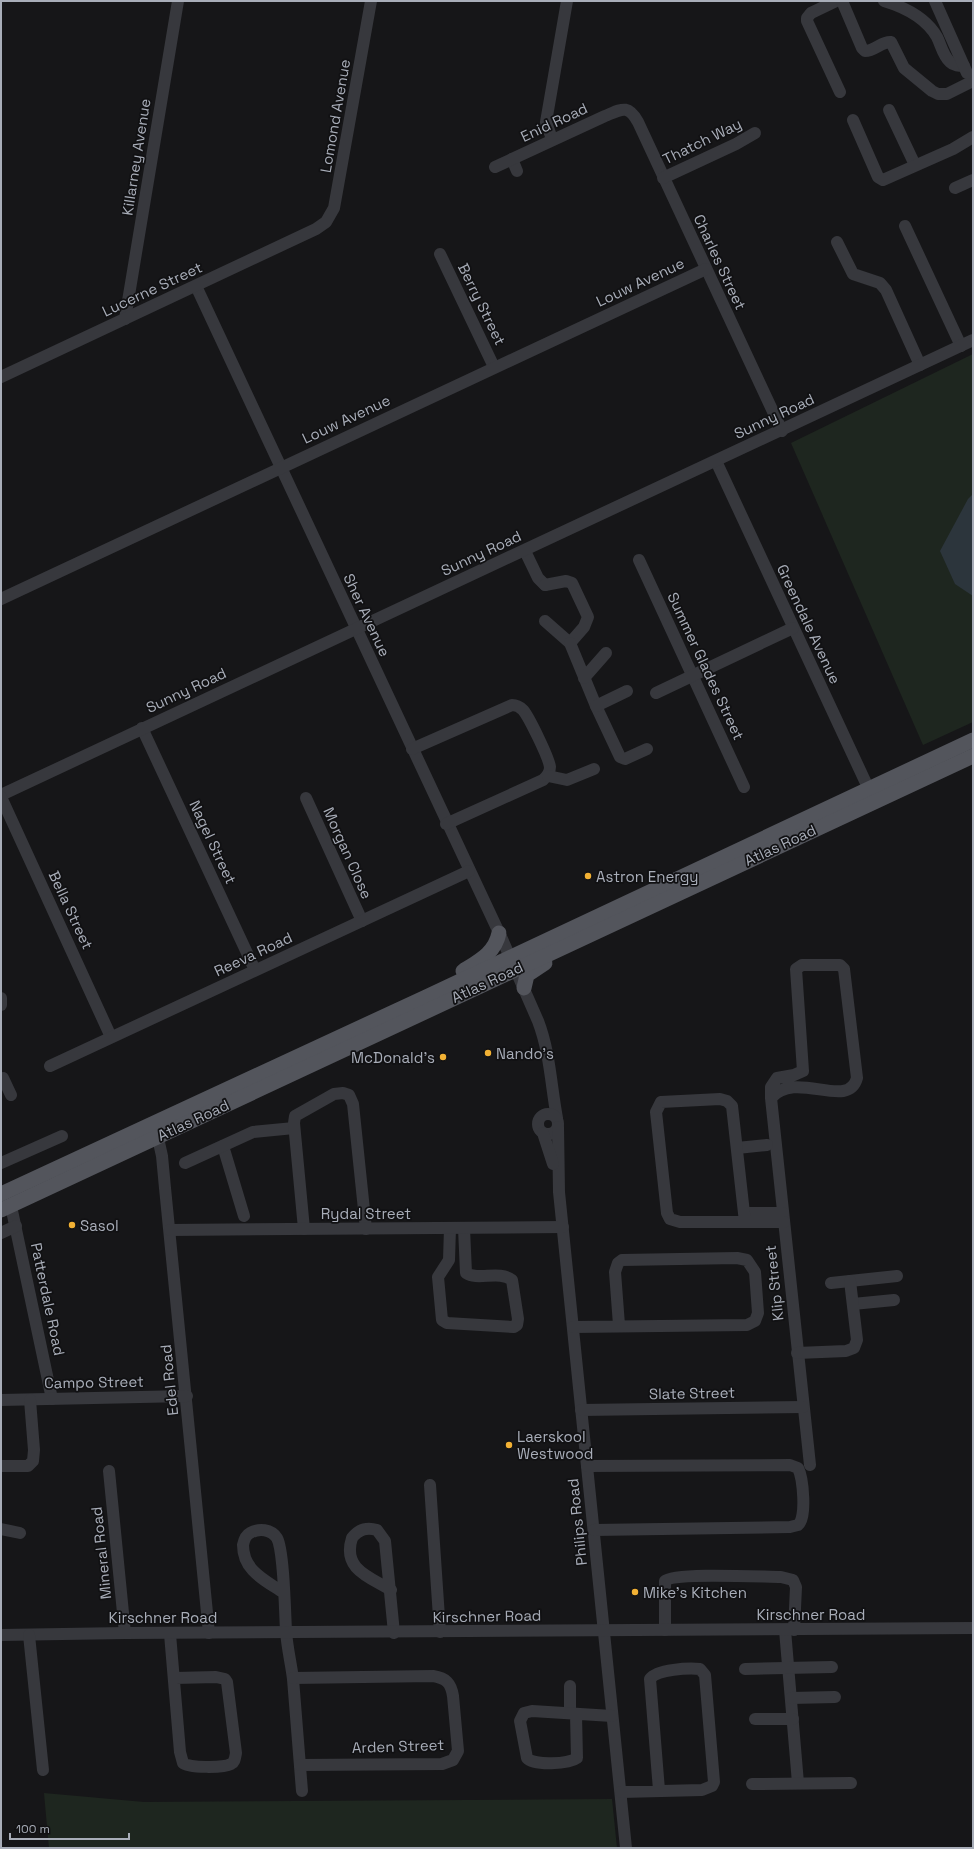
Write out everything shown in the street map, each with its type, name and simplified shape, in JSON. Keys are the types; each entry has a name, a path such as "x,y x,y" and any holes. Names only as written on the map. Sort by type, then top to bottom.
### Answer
{"main road":[{"name":"Atlas Road","path":"6,1208 156,1130 426,997 512,963 575,942 872,795 973,740"},
{"name":"Atlas Road","path":"1,1194 156,1130 872,795 973,756"},
{"path":"426,997 492,950 497,943 498,933"},
{"path":"524,988 527,975 530,972 566,950 575,942"}],"street":[{"name":"Killarney Avenue","path":"125,319 178,1"},
{"name":"Lomond Avenue","path":"316,229 326,222 334,208 371,1"},
{"path":"552,139 547,126 546,117 567,1"},
{"path":"836,1 811,13 807,18 807,21 840,92"},
{"path":"842,1 862,48 865,51 870,51 886,42 891,42 904,68 920,83 938,94 951,93 972,84 934,1"},
{"path":"884,1 903,7 916,15 935,34 948,61 954,65 964,66"},
{"name":"Enid Road","path":"495,167 552,139 620,110 628,110"},
{"name":"Charles Street","path":"628,110 638,122 782,431"},
{"path":"889,110 915,165"},
{"path":"853,120 878,177 881,179 886,179 953,149 973,137"},
{"name":"Thatch Way","path":"663,178 736,144 755,133"},
{"path":"512,159 518,171"},
{"path":"955,188 973,180"},
{"path":"905,226 961,346"},
{"name":"Lucerne Street","path":"1,377 316,229"},
{"path":"837,242 853,274 880,283 886,290 920,365"},
{"name":"Berry Street","path":"440,254 494,367"},
{"name":"Louw Avenue","path":"1,599 706,269"},
{"name":"Sher Avenue","path":"196,286 280,469 512,963"},
{"name":"Sunny Road","path":"1,796 142,728 716,460 782,431 973,340"},
{"name":"Greendale Avenue","path":"716,460 872,795"},
{"path":"528,549 545,585 566,581 572,583 588,615 588,621 570,643"},
{"name":"Summer Glades Street","path":"639,560 744,787"},
{"path":"545,621 570,643 596,706 622,759 647,749"},
{"path":"656,694 793,628"},
{"path":"584,678 606,653"},
{"path":"596,706 627,690"},
{"path":"412,749 504,708 515,705 524,712 547,758 550,768 548,776 543,780 446,824"},
{"name":"Nagel Street","path":"142,728 255,970"},
{"path":"548,776 567,780 594,769"},
{"name":"Bella Street","path":"1,796 111,1037"},
{"name":"Morgan Close","path":"306,798 362,921"},
{"name":"Reeva Road","path":"50,1066 469,871"},
{"name":"Philips Road","path":"512,963 543,1033 557,1123 559,1192 626,1848"},
{"name":"Klip Street","path":"771,1098 776,1092 785,1088 801,1086 824,1091 846,1091 852,1088 855,1083 857,1078 844,969 840,965 802,965 796,969 803,1071 774,1080 771,1087 771,1098 797,1353 810,1465"},
{"path":"1,998 1,1005"},
{"name":"Philips Road","path":"542,1115 546,1098 545,1074 547,1058"},
{"path":"2,1077 11,1095"},
{"path":"304,1229 294,1120 297,1114 334,1094 343,1093 352,1098 366,1229"},
{"path":"745,1218 733,1109 727,1101 720,1099 661,1102 656,1112 668,1216 676,1222 783,1217"},
{"path":"551,1114 557,1123 551,1134 543,1133 538,1126 539,1119 542,1115 551,1114"},
{"path":"185,1163 253,1132 294,1128"},
{"name":"Edel Road","path":"156,1130 162,1156 170,1230 209,1633"},
{"name":"Philips Road","path":"543,1133 550,1149 559,1192"},
{"path":"1,1164 62,1136"},
{"path":"738,1148 767,1145"},
{"path":"223,1146 244,1216"},
{"name":"Patterdale Road","path":"6,1208 16,1226 52,1399"},
{"path":"1,1233 16,1226"},
{"name":"Rydal Street","path":"170,1230 563,1227"},
{"path":"450,1228 449,1260 438,1277 442,1320 447,1323 514,1327 518,1319 512,1280 505,1277 468,1275 466,1273 464,1228"},
{"path":"573,1327 619,1325 747,1325 752,1323 757,1318 758,1313 753,1267 747,1260 737,1258 622,1260 618,1263 615,1272 619,1325"},
{"path":"831,1283 897,1276"},
{"path":"797,1353 846,1351 854,1348 857,1340 850,1281"},
{"path":"853,1304 894,1300"},
{"name":"Campo Street","path":"1,1400 187,1396"},
{"path":"1,1466 28,1466 33,1461 34,1450 30,1400"},
{"name":"Slate Street","path":"582,1410 803,1407"},
{"path":"587,1466 790,1466 798,1468 801,1475 802,1519 801,1523 794,1526 594,1530"},
{"name":"Mineral Road","path":"109,1471 125,1633"},
{"path":"430,1485 440,1632"},
{"path":"391,1590 360,1571 351,1560 350,1553 352,1538 361,1530 366,1528 377,1530 385,1541 391,1590 394,1633"},
{"path":"1,1529 20,1533"},
{"path":"284,1593 248,1567 245,1560 244,1542 247,1535 252,1532 265,1530 276,1536 279,1542 284,1593 286,1633 293,1678 302,1791"},
{"path":"664,1630 665,1581 672,1577 781,1577 793,1580 796,1587 789,1630 788,1667 798,1784"},
{"name":"Kirschner Road","path":"1,1635 973,1628"},
{"path":"170,1634 175,1678 180,1752 183,1763 190,1766 222,1766 234,1762 236,1753 227,1682 225,1679 216,1677 175,1678"},
{"path":"30,1635 43,1770"},
{"path":"746,1669 832,1667"},
{"path":"621,1792 702,1790 712,1786 714,1782 705,1675 700,1670 656,1673 650,1679 660,1790"},
{"name":"Arden Street","path":"293,1678 434,1676 445,1679 452,1688 458,1751 453,1760 442,1764 300,1765"},
{"path":"570,1686 573,1713 578,1758 565,1762 529,1761 525,1754 521,1716 524,1713 532,1711 573,1713 612,1716"},
{"path":"791,1698 835,1697"},
{"path":"755,1719 793,1719"},
{"path":"752,1784 851,1783"}],"shaded area":[{"path":"973,354 973,722 923,745 791,443"},
{"path":"973,494 973,596 955,584 940,551 968,499"},
{"path":"44,1793 144,1802 612,1799 617,1848 49,1848"}],"place":[{"name":"Astron Energy","path":"588,876"},
{"name":"Nando's","path":"488,1053"},
{"name":"McDonald's","path":"443,1057"},
{"name":"Sasol","path":"72,1225"},
{"name":"Laerskool Westwood","path":"509,1445"},
{"name":"Mike's Kitchen","path":"635,1592"}]}
